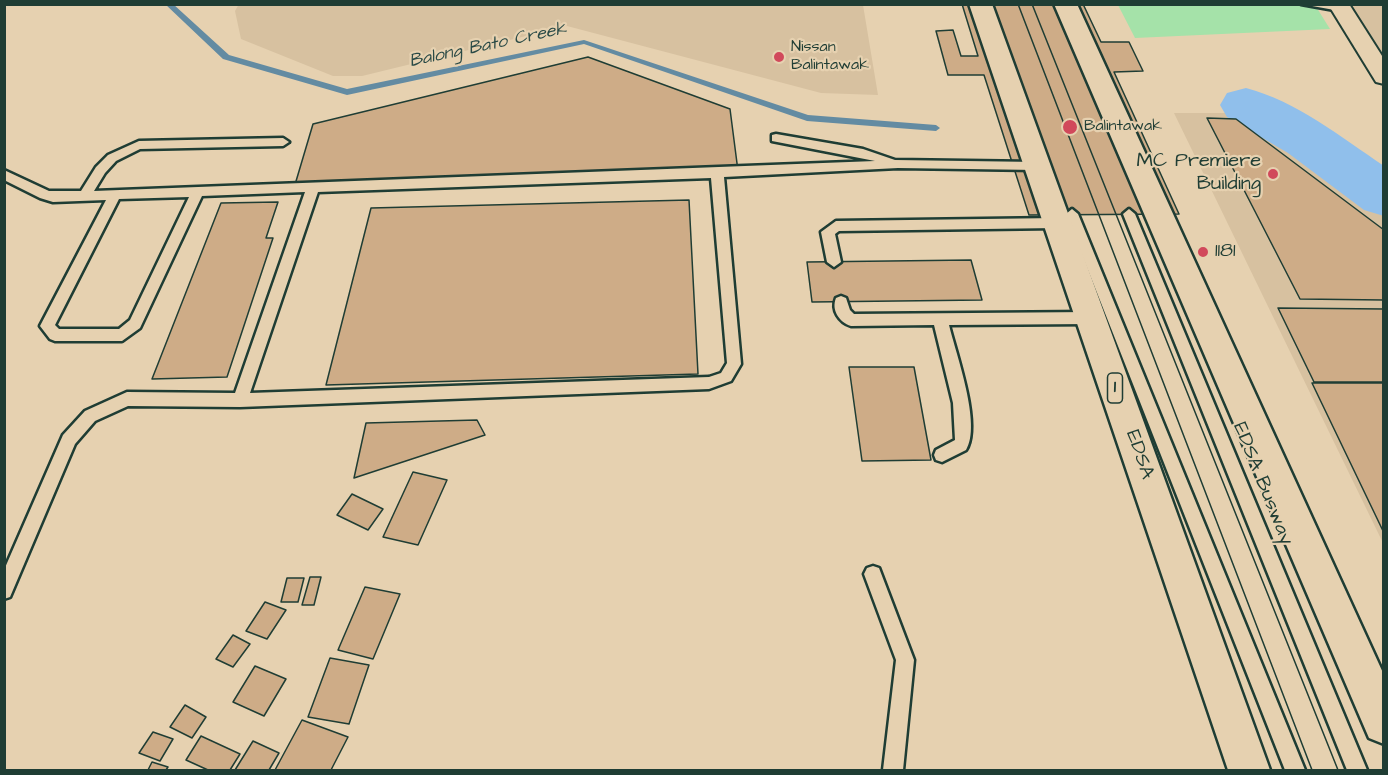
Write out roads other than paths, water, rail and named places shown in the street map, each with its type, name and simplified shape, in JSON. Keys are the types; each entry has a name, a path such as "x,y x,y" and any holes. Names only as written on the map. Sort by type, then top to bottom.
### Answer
{"highway":[{"name":"EDSA","path":"980,4 1037,166 1064,218 1090,318 1250,771"},
{"path":"1065,4 1383,723"}],"street":[{"path":"1339,6 1383,76"}],"lane":[{"path":"1306,4 1339,6"},
{"path":"776,138 863,153 898,164"},
{"path":"85,196 108,159 139,145 283,142"},
{"path":"4,174 45,195 85,196 717,173 898,164 1037,166"},
{"path":"4,591 69,440 90,416 127,399 240,400 709,383 726,377 734,364 717,173"},
{"path":"240,400 313,188"},
{"path":"115,195 47,326 55,335 122,335 135,324 198,192"},
{"name":"EDSA Busway","path":"1129,214 1357,771"},
{"path":"834,262 828,232 836,226 1064,218 1294,771"},
{"path":"841,302 843,313 851,320 1090,318"},
{"path":"940,319 959,395 964,436 958,447 942,455"},
{"path":"873,574 905,660 892,771"}],"waterway":[{"name":"Balong Bato Creek","path":"168,4 226,57 347,92 584,42 807,118 936,128"},
{"path":"1246,105 1307,140 1384,195"}],"tram line":[{"path":"1018,4 1312,770"},
{"path":"1032,4 1338,770"}],"place":[{"name":"Nissan Balintawak","path":"779,57"},
{"name":"Balintawak","path":"1070,127"},
{"name":"MC Premiere Building","path":"1273,174"},
{"name":"1181","path":"1203,252"}]}
